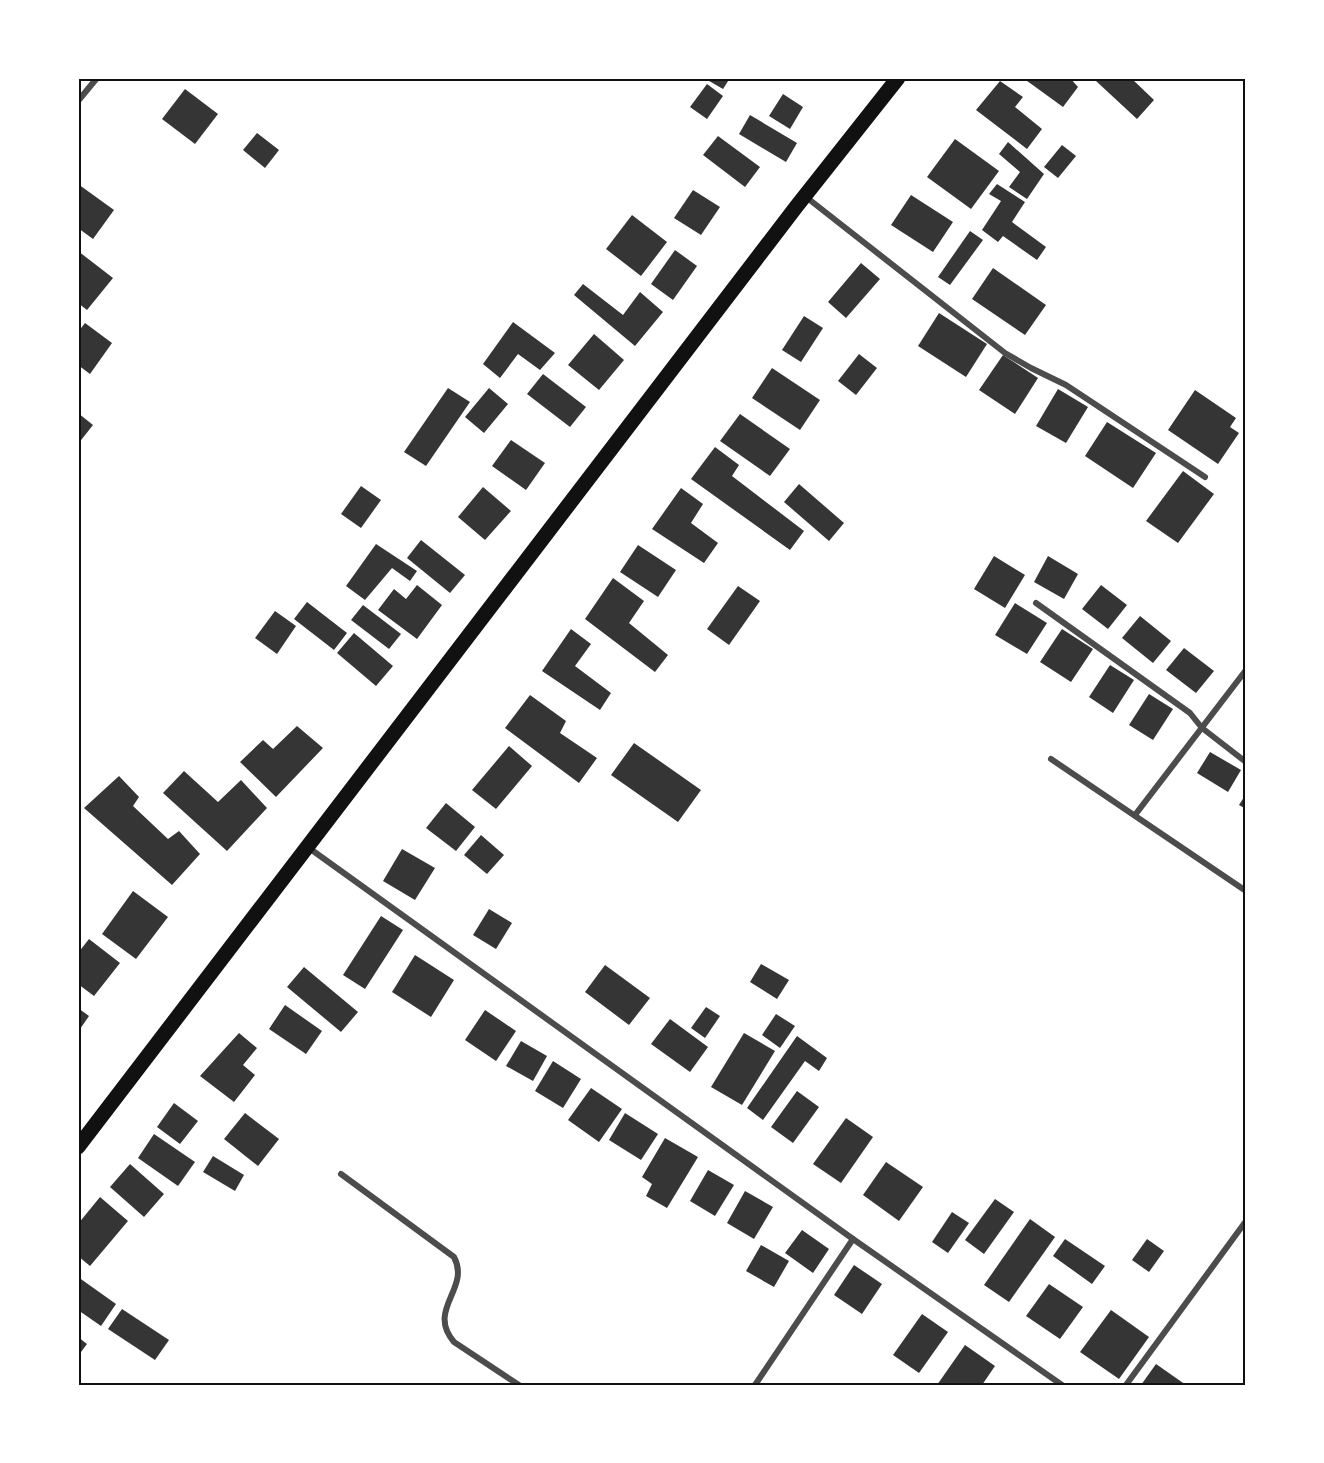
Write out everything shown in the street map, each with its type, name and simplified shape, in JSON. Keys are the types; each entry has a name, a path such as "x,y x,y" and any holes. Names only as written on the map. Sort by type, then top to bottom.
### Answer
{"highway":[{"path":"78,1147 309,848 805,196 898,78"}],"street":[{"path":"78,101 97,78"},
{"path":"805,196 1005,353 1066,385 1205,477"},
{"path":"1036,603 1190,712 1202,728 1246,762"},
{"path":"1135,815 1246,670"},
{"path":"1051,759 1246,891"},
{"path":"309,848 853,1239 1062,1385"},
{"path":"341,1174 454,1257 459,1266 458,1276 443,1314 449,1336 454,1342 519,1385"},
{"path":"1126,1385 1246,1221"},
{"path":"755,1385 853,1239"}],"building":[{"path":"704,78 730,78 723,89"},
{"path":"1023,78 1070,78 1078,87 1063,107"},
{"path":"1099,78 1131,78 1154,100 1137,119 1096,81"},
{"path":"1000,81 1023,97 1015,107 1042,129 1027,149 976,110"},
{"path":"707,84 723,96 707,119 690,107"},
{"path":"185,89 218,114 195,144 162,119"},
{"path":"783,94 803,107 790,129 769,116"},
{"path":"750,115 797,143 786,162 739,134"},
{"path":"257,133 279,150 265,168 243,150"},
{"path":"718,136 760,167 745,187 703,155"},
{"path":"955,139 999,171 971,209 927,177"},
{"path":"1008,142 1044,174 1027,199 1009,187 1020,172 999,154"},
{"path":"1062,145 1076,156 1058,178 1044,167"},
{"path":"78,184 114,210 93,239 78,228"},
{"path":"997,184 1025,202 1012,222 1046,247 1037,260 1003,236 998,242 982,230 1001,201 989,194"},
{"path":"693,190 720,207 701,235 674,218"},
{"path":"911,195 953,222 933,252 891,225"},
{"path":"632,215 667,242 641,276 606,249"},
{"path":"970,231 983,240 950,285 938,277"},
{"path":"675,250 697,266 673,300 651,284"},
{"path":"78,251 113,278 87,310 78,303"},
{"path":"861,263 880,279 846,318 828,302"},
{"path":"993,268 1046,305 1025,335 972,299"},
{"path":"583,284 623,315 640,292 663,312 635,346 574,295"},
{"path":"939,313 987,344 966,377 918,346"},
{"path":"804,316 823,328 801,362 782,350"},
{"path":"513,322 555,353 540,370 518,354 500,378 483,364"},
{"path":"85,323 112,343 90,374 78,365 78,332"},
{"path":"594,334 624,360 599,390 568,365"},
{"path":"859,354 877,368 856,395 838,381"},
{"path":"1003,355 1038,378 1015,414 979,390"},
{"path":"772,368 820,400 800,430 752,398"},
{"path":"543,374 586,407 570,427 527,394"},
{"path":"448,388 470,402 426,466 404,452"},
{"path":"489,388 508,404 484,433 465,417"},
{"path":"1058,389 1088,407 1066,443 1036,426"},
{"path":"1195,390 1236,418 1230,427 1239,433 1218,464 1168,430"},
{"path":"78,413 93,425 78,444"},
{"path":"740,414 790,449 770,476 720,441"},
{"path":"1107,422 1156,453 1133,488 1085,456"},
{"path":"511,440 545,463 526,490 492,466"},
{"path":"715,447 739,465 732,476 804,531 790,550 691,479"},
{"path":"1183,471 1214,494 1178,543 1146,521"},
{"path":"799,484 844,523 829,541 784,502"},
{"path":"361,486 381,500 361,528 341,514"},
{"path":"483,487 511,511 485,540 458,517"},
{"path":"681,488 703,504 691,523 718,543 704,563 652,529"},
{"path":"421,540 465,575 450,593 407,558"},
{"path":"376,544 417,571 410,581 392,568 365,600 346,586"},
{"path":"638,545 676,570 658,597 620,572"},
{"path":"994,556 1025,575 1005,608 974,589"},
{"path":"1048,556 1078,574 1064,599 1034,582"},
{"path":"613,578 644,601 629,623 668,655 655,672 585,619"},
{"path":"417,585 442,605 417,639 378,610 394,589 406,599"},
{"path":"1101,585 1127,605 1108,629 1082,609"},
{"path":"738,586 760,601 729,645 707,629"},
{"path":"307,602 347,633 334,650 294,619"},
{"path":"1015,603 1047,623 1027,654 995,635"},
{"path":"363,605 401,634 389,649 351,620"},
{"path":"275,611 296,626 277,654 255,638"},
{"path":"1140,616 1171,641 1153,663 1122,638"},
{"path":"571,629 591,644 575,666 611,693 600,710 542,671"},
{"path":"1062,629 1093,649 1071,682 1040,662"},
{"path":"354,633 393,666 376,686 337,653"},
{"path":"1184,648 1214,671 1196,693 1166,670"},
{"path":"1110,665 1134,680 1113,713 1089,697"},
{"path":"1149,694 1173,709 1153,740 1129,725"},
{"path":"530,695 566,721 560,733 597,758 579,783 505,728"},
{"path":"297,726 323,748 276,797 240,762 263,740 273,749"},
{"path":"634,743 701,790 678,822 611,775"},
{"path":"509,746 532,766 496,809 472,790"},
{"path":"1210,752 1241,770 1228,792 1197,773"},
{"path":"184,771 218,802 241,780 267,808 227,851 163,793"},
{"path":"119,776 139,797 133,806 168,839 179,831 200,854 172,885 84,808"},
{"path":"1246,794 1246,809 1239,805"},
{"path":"446,803 475,827 456,851 426,828"},
{"path":"481,835 504,855 487,874 464,855"},
{"path":"402,849 435,868 415,900 383,881"},
{"path":"133,891 168,917 136,959 102,934"},
{"path":"489,909 512,923 496,949 473,935"},
{"path":"381,916 403,930 365,989 343,975"},
{"path":"89,939 120,963 94,996 78,984 78,953"},
{"path":"415,955 454,980 431,1017 392,992"},
{"path":"761,964 789,980 777,999 750,982"},
{"path":"605,965 650,998 629,1025 585,992"},
{"path":"304,967 358,1012 341,1032 287,987"},
{"path":"285,1005 322,1031 306,1054 269,1029"},
{"path":"706,1007 720,1016 705,1038 691,1028"},
{"path":"78,1008 89,1016 78,1032"},
{"path":"485,1010 516,1031 496,1061 465,1040"},
{"path":"776,1014 795,1026 780,1048 762,1035"},
{"path":"670,1019 708,1047 690,1072 651,1044"},
{"path":"239,1033 257,1048 243,1065 255,1075 234,1102 200,1076"},
{"path":"744,1033 775,1051 742,1105 711,1087"},
{"path":"797,1036 827,1058 819,1071 805,1061 763,1120 747,1108"},
{"path":"521,1041 547,1056 533,1081 506,1066"},
{"path":"553,1061 581,1079 563,1108 535,1091"},
{"path":"591,1088 622,1109 599,1142 568,1120"},
{"path":"797,1091 819,1107 793,1143 771,1127"},
{"path":"174,1103 198,1121 180,1144 157,1127"},
{"path":"245,1113 279,1139 258,1166 224,1139"},
{"path":"625,1113 658,1134 641,1160 609,1140"},
{"path":"846,1118 873,1137 841,1183 813,1164"},
{"path":"154,1134 195,1162 178,1186 138,1158"},
{"path":"665,1138 698,1157 667,1208 646,1196 652,1184 642,1177"},
{"path":"213,1156 244,1175 235,1191 203,1172"},
{"path":"886,1162 923,1187 899,1221 863,1195"},
{"path":"130,1164 164,1194 144,1217 110,1187"},
{"path":"708,1170 734,1185 715,1216 690,1201"},
{"path":"745,1191 773,1207 754,1239 727,1223"},
{"path":"100,1197 128,1221 90,1266 78,1256 78,1224"},
{"path":"995,1199 1014,1212 984,1254 965,1240"},
{"path":"952,1212 969,1223 948,1253 932,1242"},
{"path":"1030,1219 1055,1237 1009,1302 984,1285"},
{"path":"802,1230 829,1249 813,1273 785,1253"},
{"path":"1065,1239 1105,1266 1092,1284 1053,1256"},
{"path":"1147,1239 1164,1251 1149,1272 1132,1260"},
{"path":"761,1245 789,1261 774,1287 746,1271"},
{"path":"854,1265 882,1284 862,1314 834,1295"},
{"path":"78,1277 116,1304 101,1326 78,1310"},
{"path":"1049,1284 1083,1307 1060,1339 1026,1316"},
{"path":"122,1309 169,1340 155,1360 108,1329"},
{"path":"1111,1310 1149,1337 1119,1379 1080,1352"},
{"path":"922,1314 948,1332 919,1373 893,1355"},
{"path":"78,1337 87,1344 78,1356"},
{"path":"965,1345 995,1366 982,1385 937,1385"},
{"path":"1156,1364 1186,1385 1141,1385"}]}
